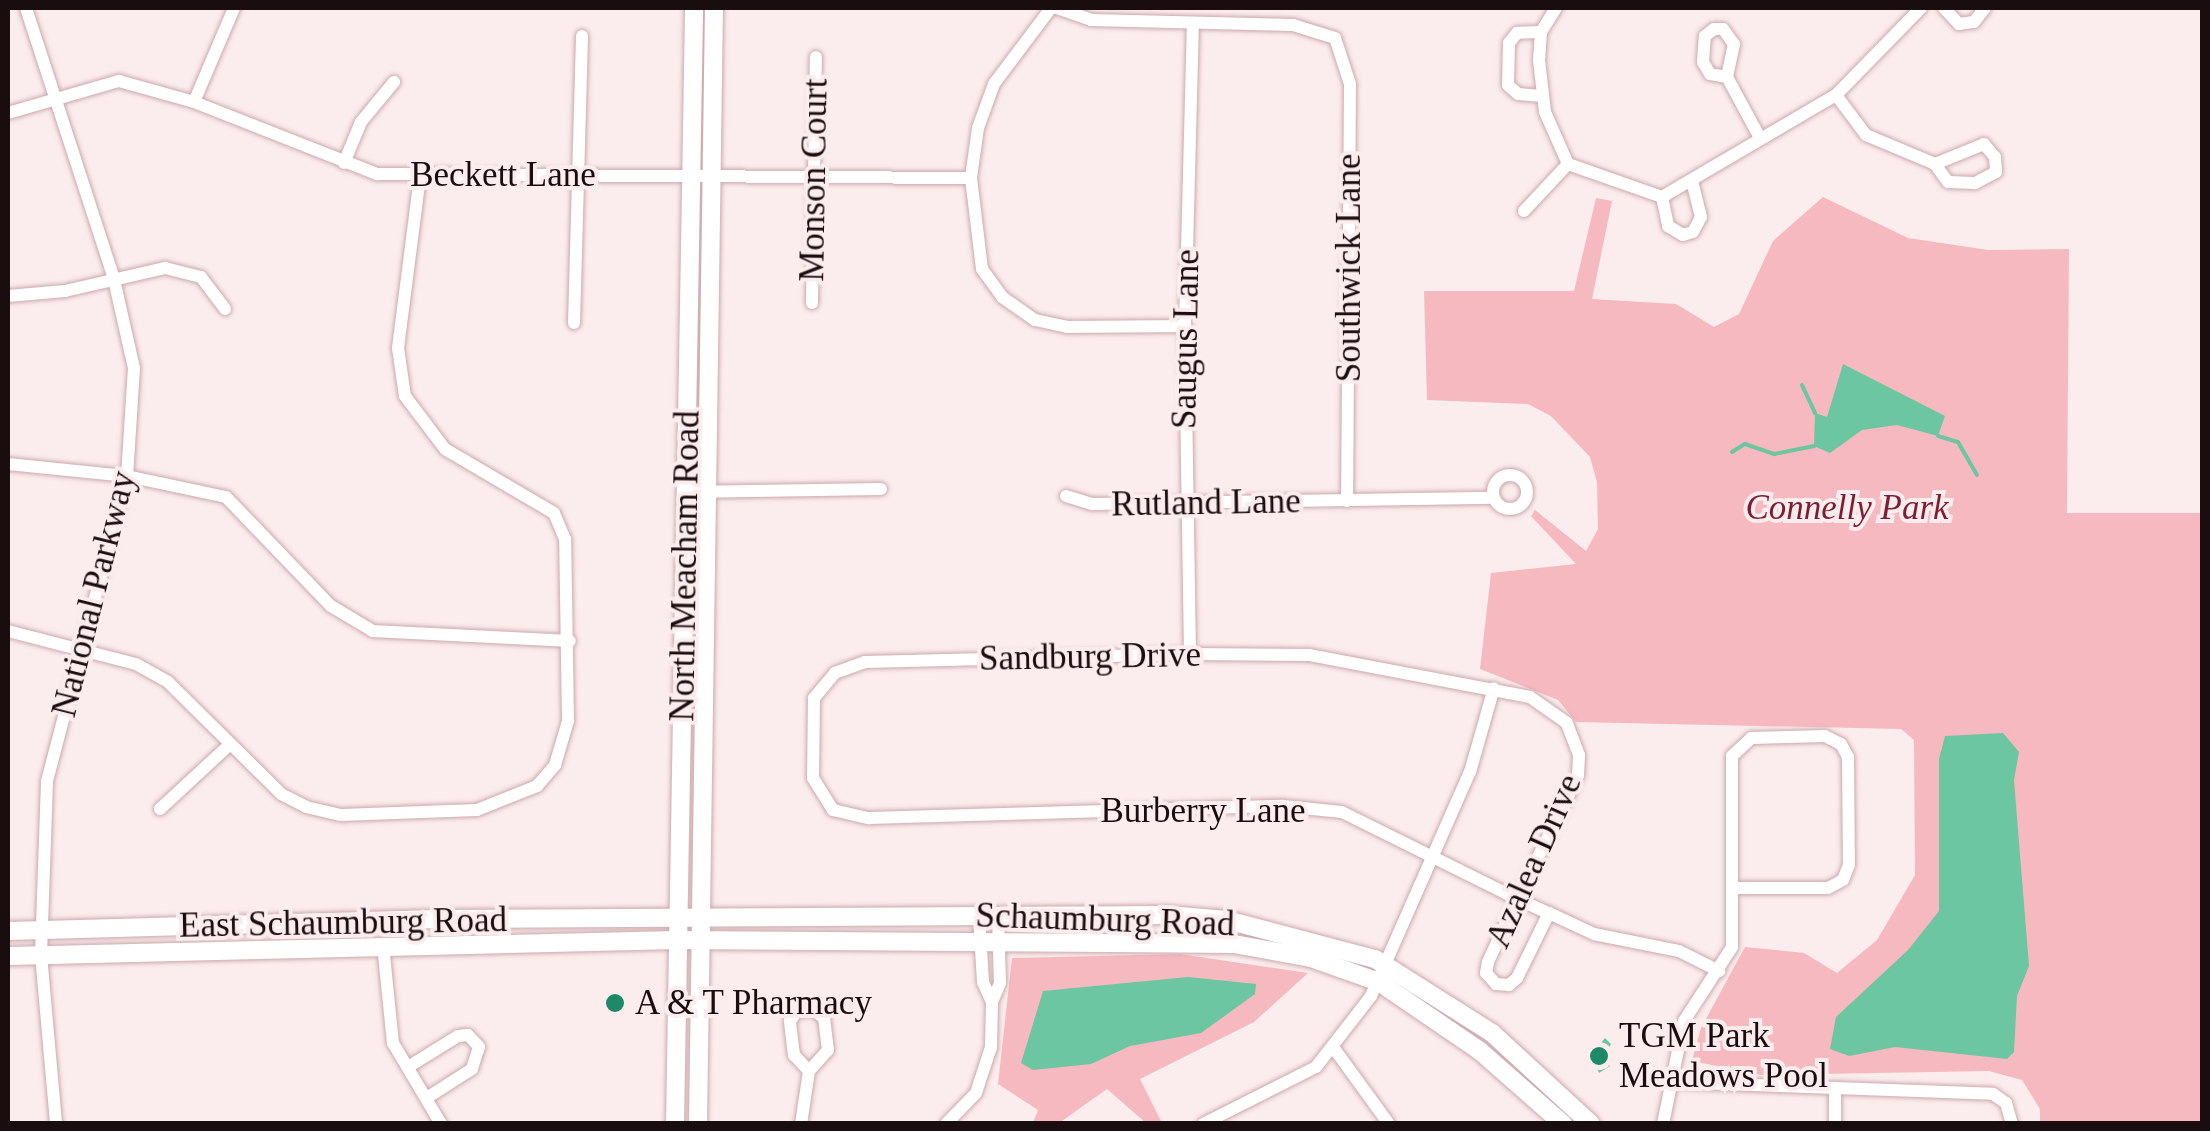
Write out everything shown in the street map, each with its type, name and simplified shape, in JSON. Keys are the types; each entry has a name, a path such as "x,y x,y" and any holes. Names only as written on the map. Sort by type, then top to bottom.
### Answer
{"main road":[{"name":"North Meacham Road","path":"675,1124 694,8"},
{"name":"North Meacham Road","path":"698,1124 714,8"},
{"name":"Schaumburg Road","path":"678,920 989,915 1227,920 1296,934 1383,974 1492,1033 1591,1124"},
{"name":"East Schaumburg Road","path":"8,931 447,918 678,920"},
{"name":"Schaumburg Road","path":"677,940 1234,944 1311,958 1383,974 1564,1124"},
{"name":"East Schaumburg Road","path":"8,956 677,940"}],"street":[{"name":"National Parkway","path":"26,8 113,275 134,368 127,476 47,782 41,954 56,1124"},
{"path":"194,102 234,8"},
{"path":"1185,326 1067,327 1035,320 1002,298 982,269 971,178 978,128 994,84 1054,8 1091,20 1193,24"},
{"path":"1556,8 1542,32 1542,96 1568,164 1662,197 1692,184 1836,94 1921,8"},
{"path":"1944,8 1959,24 1974,22 1984,8"},
{"name":"Southwick Lane","path":"1193,24 1292,25 1334,38 1350,84 1347,501"},
{"name":"Saugus Lane","path":"1190,654 1185,326 1193,24"},
{"path":"1542,32 1516,33 1509,42 1508,85 1518,94 1542,96"},
{"path":"574,324 582,36"},
{"name":"Monson Court","path":"812,303 816,57"},
{"path":"1727,77 1760,138"},
{"name":"Beckett Lane","path":"8,113 119,80 194,102 344,163 420,177 971,178"},
{"path":"344,163 361,122 394,82"},
{"path":"1836,94 1866,135 1935,164 1948,182 1962,185 1989,176 1997,165 1984,144 1935,164"},
{"path":"1524,211 1568,164"},
{"path":"8,632 83,648 168,682 281,794 341,814 477,810 538,786 556,764 568,720 570,568 554,514 444,449 405,396 398,348 420,177"},
{"path":"1662,197 1668,226 1683,235 1693,232 1701,217 1692,184"},
{"path":"8,296 65,291 113,275 185,272 214,286 225,309"},
{"path":"8,464 127,476 226,498 331,606 373,631 570,641"},
{"path":"687,492 881,489"},
{"name":"Rutland Lane","path":"1066,496 1093,504 1494,498"},
{"name":"Sandburg Drive","path":"833,810 813,778 814,698 836,673 865,662 1310,655 1494,688"},
{"path":"1207,1123 1284,1086 1333,1047 1383,974 1470,772 1494,688"},
{"name":"Azalea Drive","path":"1494,688 1551,707 1568,724 1579,755 1578,775 1488,962 1486,974 1496,984 1517,978 1548,913"},
{"path":"1663,1124 1684,1021 1732,947 1732,756 1751,738 1825,736 1841,744 1848,757 1849,866 1828,888 1734,888"},
{"path":"160,808 230,745"},
{"name":"Burberry Lane","path":"833,810 869,818 1283,806 1342,812 1594,934 1679,952 1719,971"},
{"path":"946,1124 976,1093 991,1048 992,1002 983,982 990,942 989,915"},
{"path":"383,946 392,1043 441,1124"},
{"path":"801,1124 809,1071 828,1050 824,1018 814,1010 797,1011 790,1021 794,1055 809,1071"},
{"path":"408,1067 458,1036 468,1034 480,1047 472,1069 428,1097"},
{"path":"1333,1047 1389,1124"},
{"path":"1671,1082 1835,1092 1993,1094 2006,1103 2012,1124"},
{"path":"1834,1124 1835,1092"}],"green space":[{"name":"Connelly Park","path":"1823,197 1908,238 1988,250 2069,249 2067,513 2202,513 2202,1123 2040,1123 2040,1109 2022,1080 1989,1071 1761,1075 1692,1061 1701,1028 1745,947 1804,953 1837,973 1877,940 1915,875 1914,740 1901,729 1576,722 1558,700 1480,669 1491,573 1576,564 1531,516 1535,510 1586,551 1598,529 1597,482 1590,457 1551,416 1528,404 1427,400 1424,291 1574,291 1596,198 1612,201 1592,299 1676,304 1714,327 1739,314 1773,241"},
{"path":"1180,954 1308,973 1254,1022 1140,1079 1162,1123 1146,1123 1107,1089 1059,1123 1033,1123 1038,1110 998,1084 1012,958"}],"shaded area":[{"path":"1843,364 1945,416 1938,436 1897,425 1862,430 1830,453 1814,446 1815,413 1827,417"},
{"path":"2003,733 2019,752 2014,780 2029,966 2017,996 2014,1052 2007,1059 1895,1047 1849,1056 1830,1049 1836,1017 1908,950 1939,911 1939,759 1945,736"},
{"path":"1188,977 1256,984 1255,994 1201,1033 1130,1046 1091,1064 1033,1070 1021,1063 1043,991"},
{"name":"TGM Park Meadows Pool","path":"1605,1038 1611,1044 1604,1057 1610,1066 1599,1073 1591,1055"}],"waterway":[{"path":"1802,385 1815,413"},
{"path":"1938,436 1958,442 1977,475"},
{"path":"1732,452 1745,444 1774,454 1814,446"}],"place":[{"name":"A & T Pharmacy","path":"615,1003"},
{"name":"TGM Park Meadows Pool","path":"1599,1056"}]}
